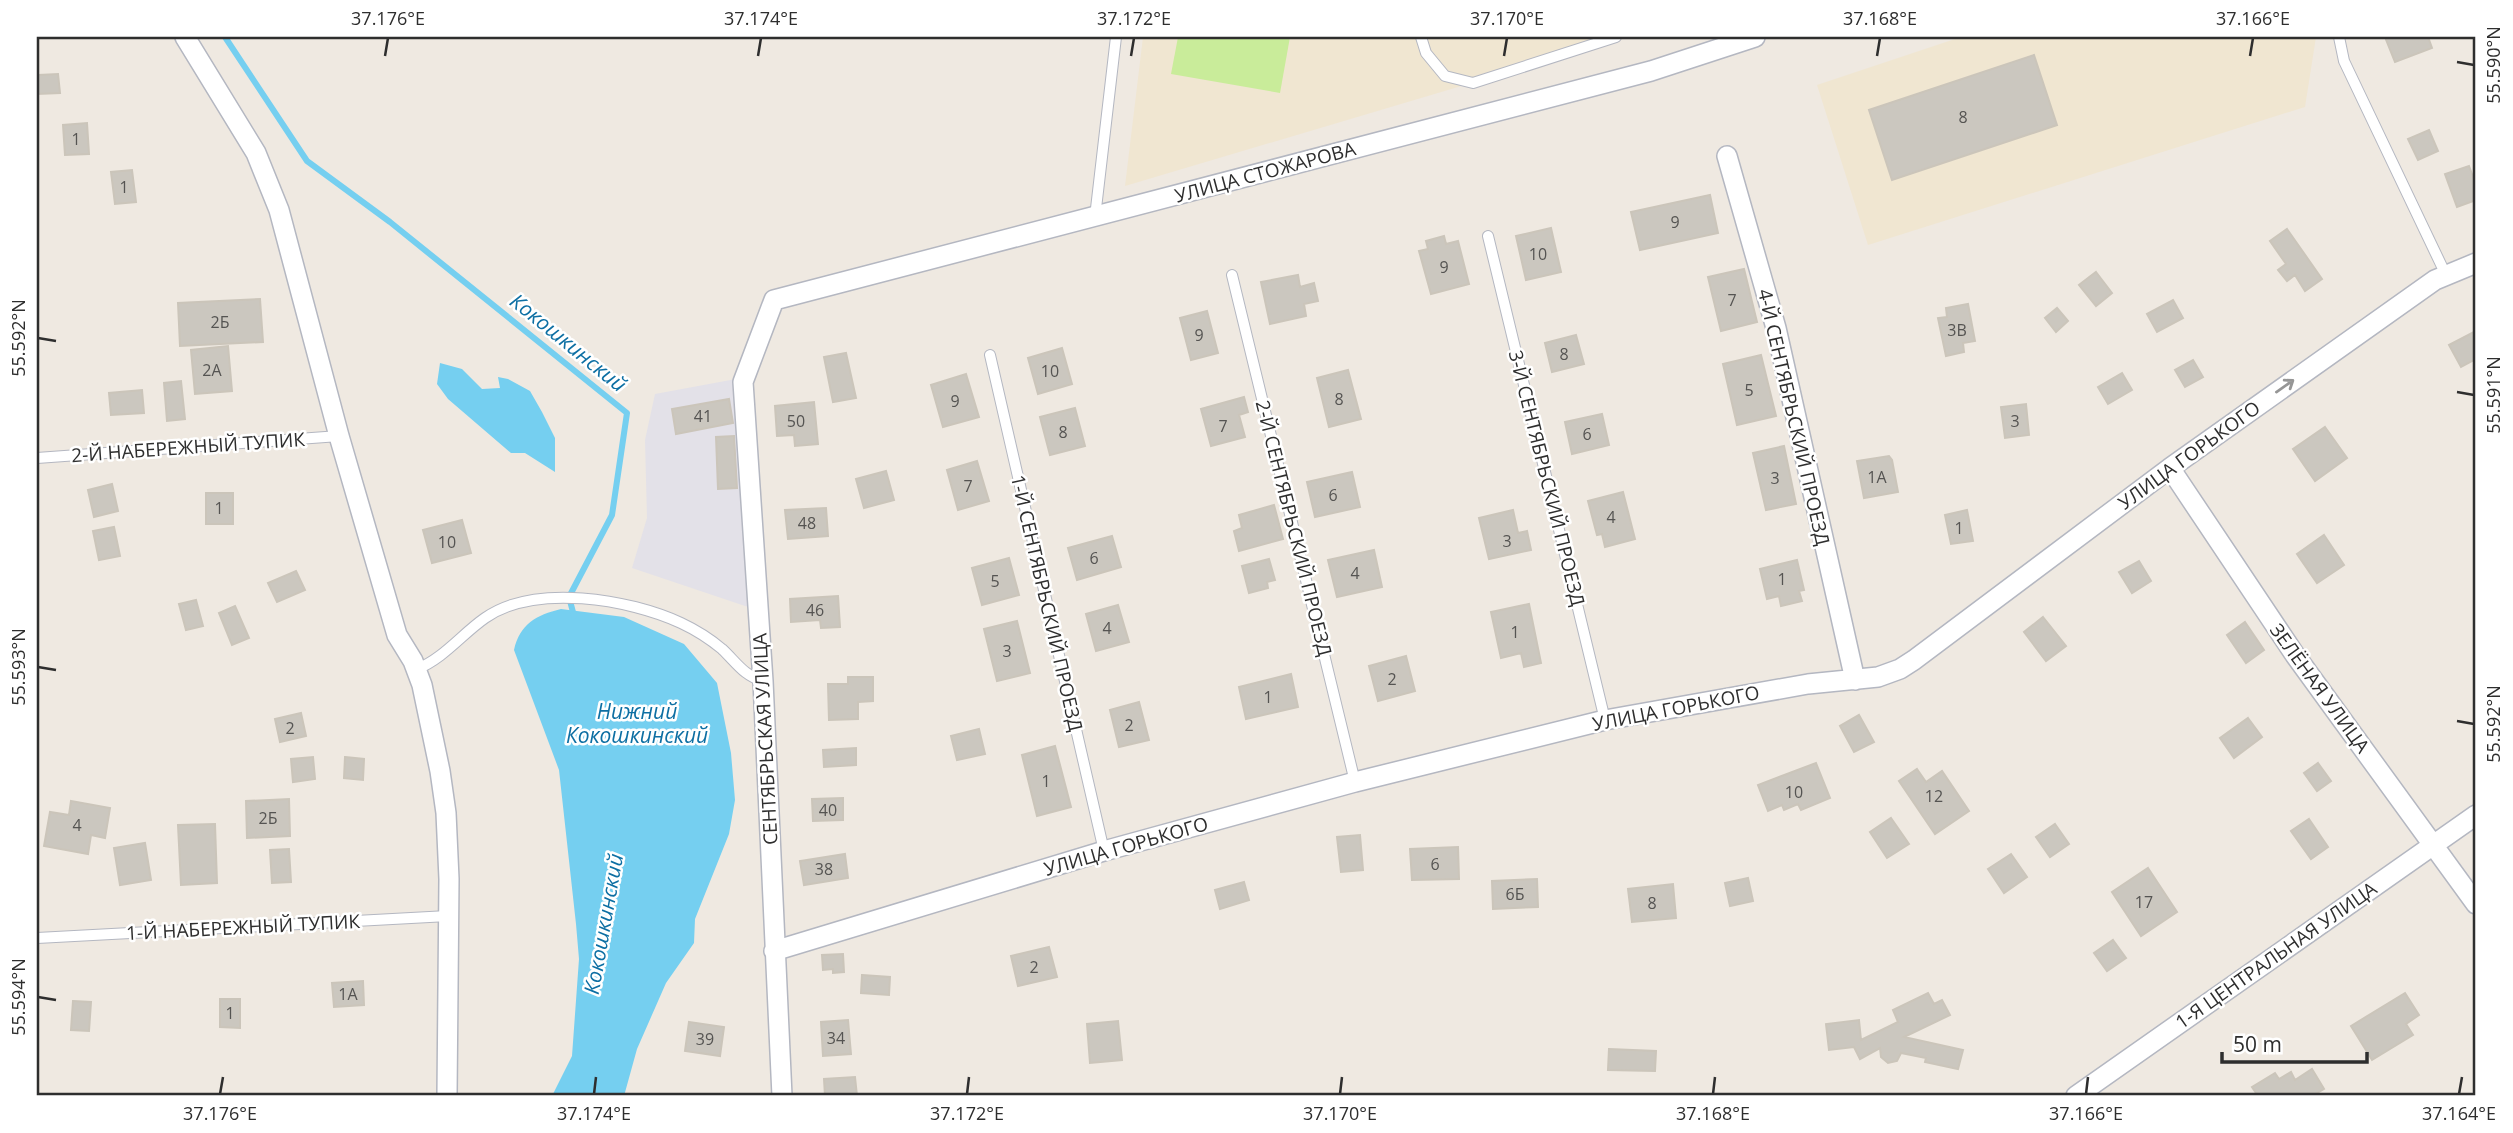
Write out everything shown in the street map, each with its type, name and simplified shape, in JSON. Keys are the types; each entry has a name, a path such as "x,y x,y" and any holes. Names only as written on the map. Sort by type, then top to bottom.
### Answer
{"street":[{"path":"185,37 242,128 268,179 289,245 339,436 397,635 417,669 443,789 449,879 447,1096"},
{"name":"УЛИЦА СТОЖАРОВА","path":"743,382 774,300 1651,71 1755,37"},
{"name":"4-Й СЕНТЯБРЬСКИЙ ПРОЕЗД","path":"1727,156 1776,328 1855,680"},
{"name":"УЛИЦА ГОРЬКОГО","path":"774,951 1104,851 1355,782 1605,720 1808,684 1888,674 1914,660 2170,468 2446,275 2476,263"},
{"name":"СЕНТЯБРЬСКАЯ УЛИЦА","path":"743,382 763,681 782,1096"},
{"name":"ЗЕЛЁНАЯ УЛИЦА","path":"2170,468 2295,655 2476,904"},
{"name":"1-Я ЦЕНТРАЛЬНАЯ УЛИЦА","path":"2076,1096 2476,815"}],"lane":[{"path":"1095,217 1116,37"},
{"path":"1421,37 1426,53 1446,76 1473,83 1616,37"},
{"path":"2339,37 2343,61 2446,275"},
{"name":"3-Й СЕНТЯБРЬСКИЙ ПРОЕЗД","path":"1488,236 1605,720"},
{"name":"2-Й СЕНТЯБРЬСКИЙ ПРОЕЗД","path":"1232,275 1355,782"},
{"name":"1-Й СЕНТЯБРЬСКИЙ ПРОЕЗД","path":"990,355 1104,851"},
{"name":"2-Й НАБЕРЕЖНЫЙ ТУПИК","path":"37,458 339,436"},
{"path":"417,669 437,658 495,612 534,598 569,597 622,606 682,623 722,650 747,675 763,681"},
{"name":"1-Й НАБЕРЕЖНЫЙ ТУПИК","path":"37,938 448,916"}],"shaded area":[{"path":"1143,37 1626,37 1125,186"},
{"path":"1961,37 2316,37 2305,107 1868,245 1817,85"},
{"path":"736,379 751,608 632,568 647,518 645,440 655,394"}],"green space":[{"path":"1178,37 1290,37 1280,93 1171,74"}],"water":[{"path":"440,363 462,369 482,389 500,388 498,377 508,379 530,391 555,438 555,472 525,453 511,453 448,399 437,384"},
{"name":"Нижний Кокошкинский","path":"561,609 624,617 684,644 717,683 731,753 735,800 729,834 695,919 694,943 666,983 637,1049 624,1096 552,1096 572,1056 579,959 559,770 514,650 520,633 530,622"}],"building":[{"path":"2385,37 2428,37 2432,48 2395,62"},
{"path":"2034,55 2057,125 1892,180 1869,110"},
{"path":"37,59 38,75 58,74 60,93 37,94"},
{"path":"87,123 89,154 65,155 63,125"},
{"path":"2429,130 2438,151 2418,160 2408,139"},
{"path":"2469,166 2476,185 2476,200 2457,207 2445,174"},
{"path":"132,170 136,202 115,204 111,172"},
{"path":"1710,195 1718,233 1640,250 1631,212"},
{"path":"1551,228 1561,272 1526,280 1516,236"},
{"path":"2287,229 2322,279 2305,291 2295,275 2287,281 2278,270 2286,264 2270,241"},
{"path":"1444,236 1446,244 1458,241 1469,284 1431,294 1419,251 1428,249 1426,241"},
{"path":"1744,269 1757,322 1721,331 1708,277"},
{"path":"2096,272 2112,293 2096,306 2079,285"},
{"path":"1298,275 1300,287 1314,283 1318,301 1304,304 1306,316 1270,324 1261,282"},
{"path":"260,299 263,342 180,346 178,303"},
{"path":"2173,300 2183,318 2157,332 2147,314"},
{"path":"1968,304 1975,341 1963,343 1964,352 1946,356 1938,318 1947,317 1946,308"},
{"path":"2057,308 2068,321 2056,332 2045,318"},
{"path":"1207,311 1218,353 1191,360 1180,318"},
{"path":"2476,331 2476,359 2461,367 2449,345"},
{"path":"1576,335 1584,364 1552,372 1545,343"},
{"path":"228,346 232,391 195,394 191,350"},
{"path":"1062,348 1072,384 1038,394 1028,358"},
{"path":"846,353 856,398 833,402 824,357"},
{"path":"1761,355 1776,416 1737,425 1723,364"},
{"path":"2193,360 2203,377 2185,387 2175,370"},
{"path":"1348,370 1361,419 1329,427 1317,378"},
{"path":"2122,373 2132,390 2108,404 2098,387"},
{"path":"966,374 979,417 943,427 931,385"},
{"path":"181,381 185,419 167,421 164,383"},
{"path":"142,390 144,413 111,415 109,393"},
{"path":"1244,397 1248,412 1239,415 1245,437 1211,446 1201,409"},
{"path":"729,399 733,423 676,434 672,409"},
{"path":"814,402 818,444 795,446 794,435 777,436 775,406"},
{"path":"2026,404 2029,435 2005,438 2001,407"},
{"path":"1075,408 1085,446 1050,455 1040,417"},
{"path":"1602,414 1609,445 1572,454 1565,422"},
{"path":"2325,427 2347,458 2315,481 2293,449"},
{"path":"734,436 737,488 718,489 716,437"},
{"path":"1784,446 1796,504 1766,510 1753,453"},
{"path":"1889,456 1898,492 1864,498 1857,461"},
{"path":"977,461 989,501 958,510 947,470"},
{"path":"886,471 894,500 864,508 856,479"},
{"path":"1352,472 1360,507 1315,517 1307,482"},
{"path":"112,484 118,511 94,517 88,490"},
{"path":"1623,492 1635,539 1605,547 1602,534 1597,535 1588,501"},
{"path":"206,493 233,493 233,524 206,524"},
{"path":"1274,505 1283,539 1239,551 1234,531 1242,528 1239,515"},
{"path":"826,508 828,536 788,539 785,510"},
{"path":"1513,510 1518,533 1527,531 1531,550 1489,559 1479,518"},
{"path":"1967,510 1973,541 1951,544 1945,515"},
{"path":"462,520 471,553 432,563 423,530"},
{"path":"114,527 120,556 99,560 93,531"},
{"path":"2324,535 2344,565 2317,583 2297,554"},
{"path":"1112,536 1121,567 1077,580 1068,548"},
{"path":"1374,550 1382,587 1337,597 1328,560"},
{"path":"1009,558 1019,595 982,605 972,568"},
{"path":"1269,559 1275,580 1267,582 1268,588 1249,593 1242,566"},
{"path":"1797,560 1804,590 1799,591 1802,601 1781,606 1779,596 1767,599 1760,569"},
{"path":"2139,561 2151,581 2132,593 2119,572"},
{"path":"296,571 305,590 277,602 268,583"},
{"path":"838,596 840,627 821,628 820,620 791,622 790,599"},
{"path":"196,600 203,626 186,630 179,604"},
{"path":"1529,604 1541,663 1524,667 1521,653 1501,658 1491,612"},
{"path":"1118,605 1129,642 1096,651 1086,614"},
{"path":"235,606 249,638 232,645 219,613"},
{"path":"2043,617 2066,646 2046,661 2024,632"},
{"path":"1017,621 1030,673 997,681 984,629"},
{"path":"2245,622 2264,650 2246,663 2227,635"},
{"path":"1406,656 1415,691 1378,701 1369,666"},
{"path":"1291,674 1298,707 1246,719 1239,687"},
{"path":"848,677 873,677 873,701 858,702 858,719 829,720 828,684 848,684"},
{"path":"1139,702 1149,740 1119,747 1110,710"},
{"path":"301,713 306,736 280,742 275,719"},
{"path":"1859,715 1874,742 1854,752 1840,726"},
{"path":"2248,718 2262,737 2234,758 2220,738"},
{"path":"979,729 985,754 957,760 951,736"},
{"path":"1055,746 1071,807 1037,816 1022,755"},
{"path":"856,748 856,765 824,767 823,750"},
{"path":"313,757 315,779 293,782 291,759"},
{"path":"345,757 364,759 363,780 344,778"},
{"path":"1816,763 1830,798 1801,810 1798,804 1784,810 1782,805 1768,811 1758,785"},
{"path":"2318,763 2331,781 2317,791 2304,773"},
{"path":"1917,769 1926,782 1942,771 1969,811 1935,834 1899,781"},
{"path":"843,798 843,820 813,821 812,799"},
{"path":"289,799 290,836 247,838 246,801"},
{"path":"71,801 110,808 105,838 91,835 88,854 44,846 50,812 69,815"},
{"path":"1891,818 1909,844 1887,858 1870,832"},
{"path":"2309,819 2328,847 2311,859 2291,831"},
{"path":"215,824 217,883 181,885 178,825"},
{"path":"2055,824 2069,844 2050,857 2036,837"},
{"path":"1360,835 1363,870 1341,872 1337,837"},
{"path":"145,843 151,880 120,885 114,848"},
{"path":"1458,847 1459,879 1412,880 1410,849"},
{"path":"289,849 291,882 272,883 270,850"},
{"path":"845,854 848,878 804,885 800,861"},
{"path":"2011,854 2027,877 2004,893 1988,869"},
{"path":"2148,868 2177,912 2141,936 2112,892"},
{"path":"1748,878 1753,901 1730,906 1725,883"},
{"path":"1537,879 1538,907 1493,909 1492,881"},
{"path":"1244,882 1249,900 1220,909 1215,890"},
{"path":"1673,884 1676,918 1632,922 1628,889"},
{"path":"2113,940 2126,958 2107,971 2094,953"},
{"path":"1049,947 1057,977 1018,986 1011,956"},
{"path":"843,954 844,972 823,970 822,955"},
{"path":"862,975 890,977 889,995 861,993"},
{"path":"363,981 364,1005 334,1007 332,983"},
{"path":"1928,993 1934,1004 1942,1000 1950,1015 1904,1037 1963,1050 1958,1069 1925,1062 1926,1058 1901,1053 1897,1061 1888,1063 1881,1057 1880,1048 1860,1059 1854,1047 1829,1050 1826,1024 1859,1020 1861,1040 1898,1022 1893,1010"},
{"path":"2405,993 2419,1015 2406,1024 2413,1035 2372,1060 2351,1026"},
{"path":"220,999 240,999 240,1028 220,1027"},
{"path":"73,1001 91,1002 89,1031 71,1030"},
{"path":"848,1020 851,1054 823,1056 821,1022"},
{"path":"1118,1021 1122,1060 1090,1063 1087,1024"},
{"path":"689,1022 724,1027 720,1056 685,1051"},
{"path":"1609,1049 1656,1051 1655,1071 1608,1070"},
{"path":"2312,1069 2324,1089 2312,1096 2258,1096 2252,1087 2275,1073 2279,1079 2291,1072 2295,1080"},
{"path":"855,1077 857,1096 825,1096 824,1079"}],"waterway":[{"name":"Кокошкинский","path":"225,37 307,161 390,222 627,413 612,515 569,597 574,616"}]}
